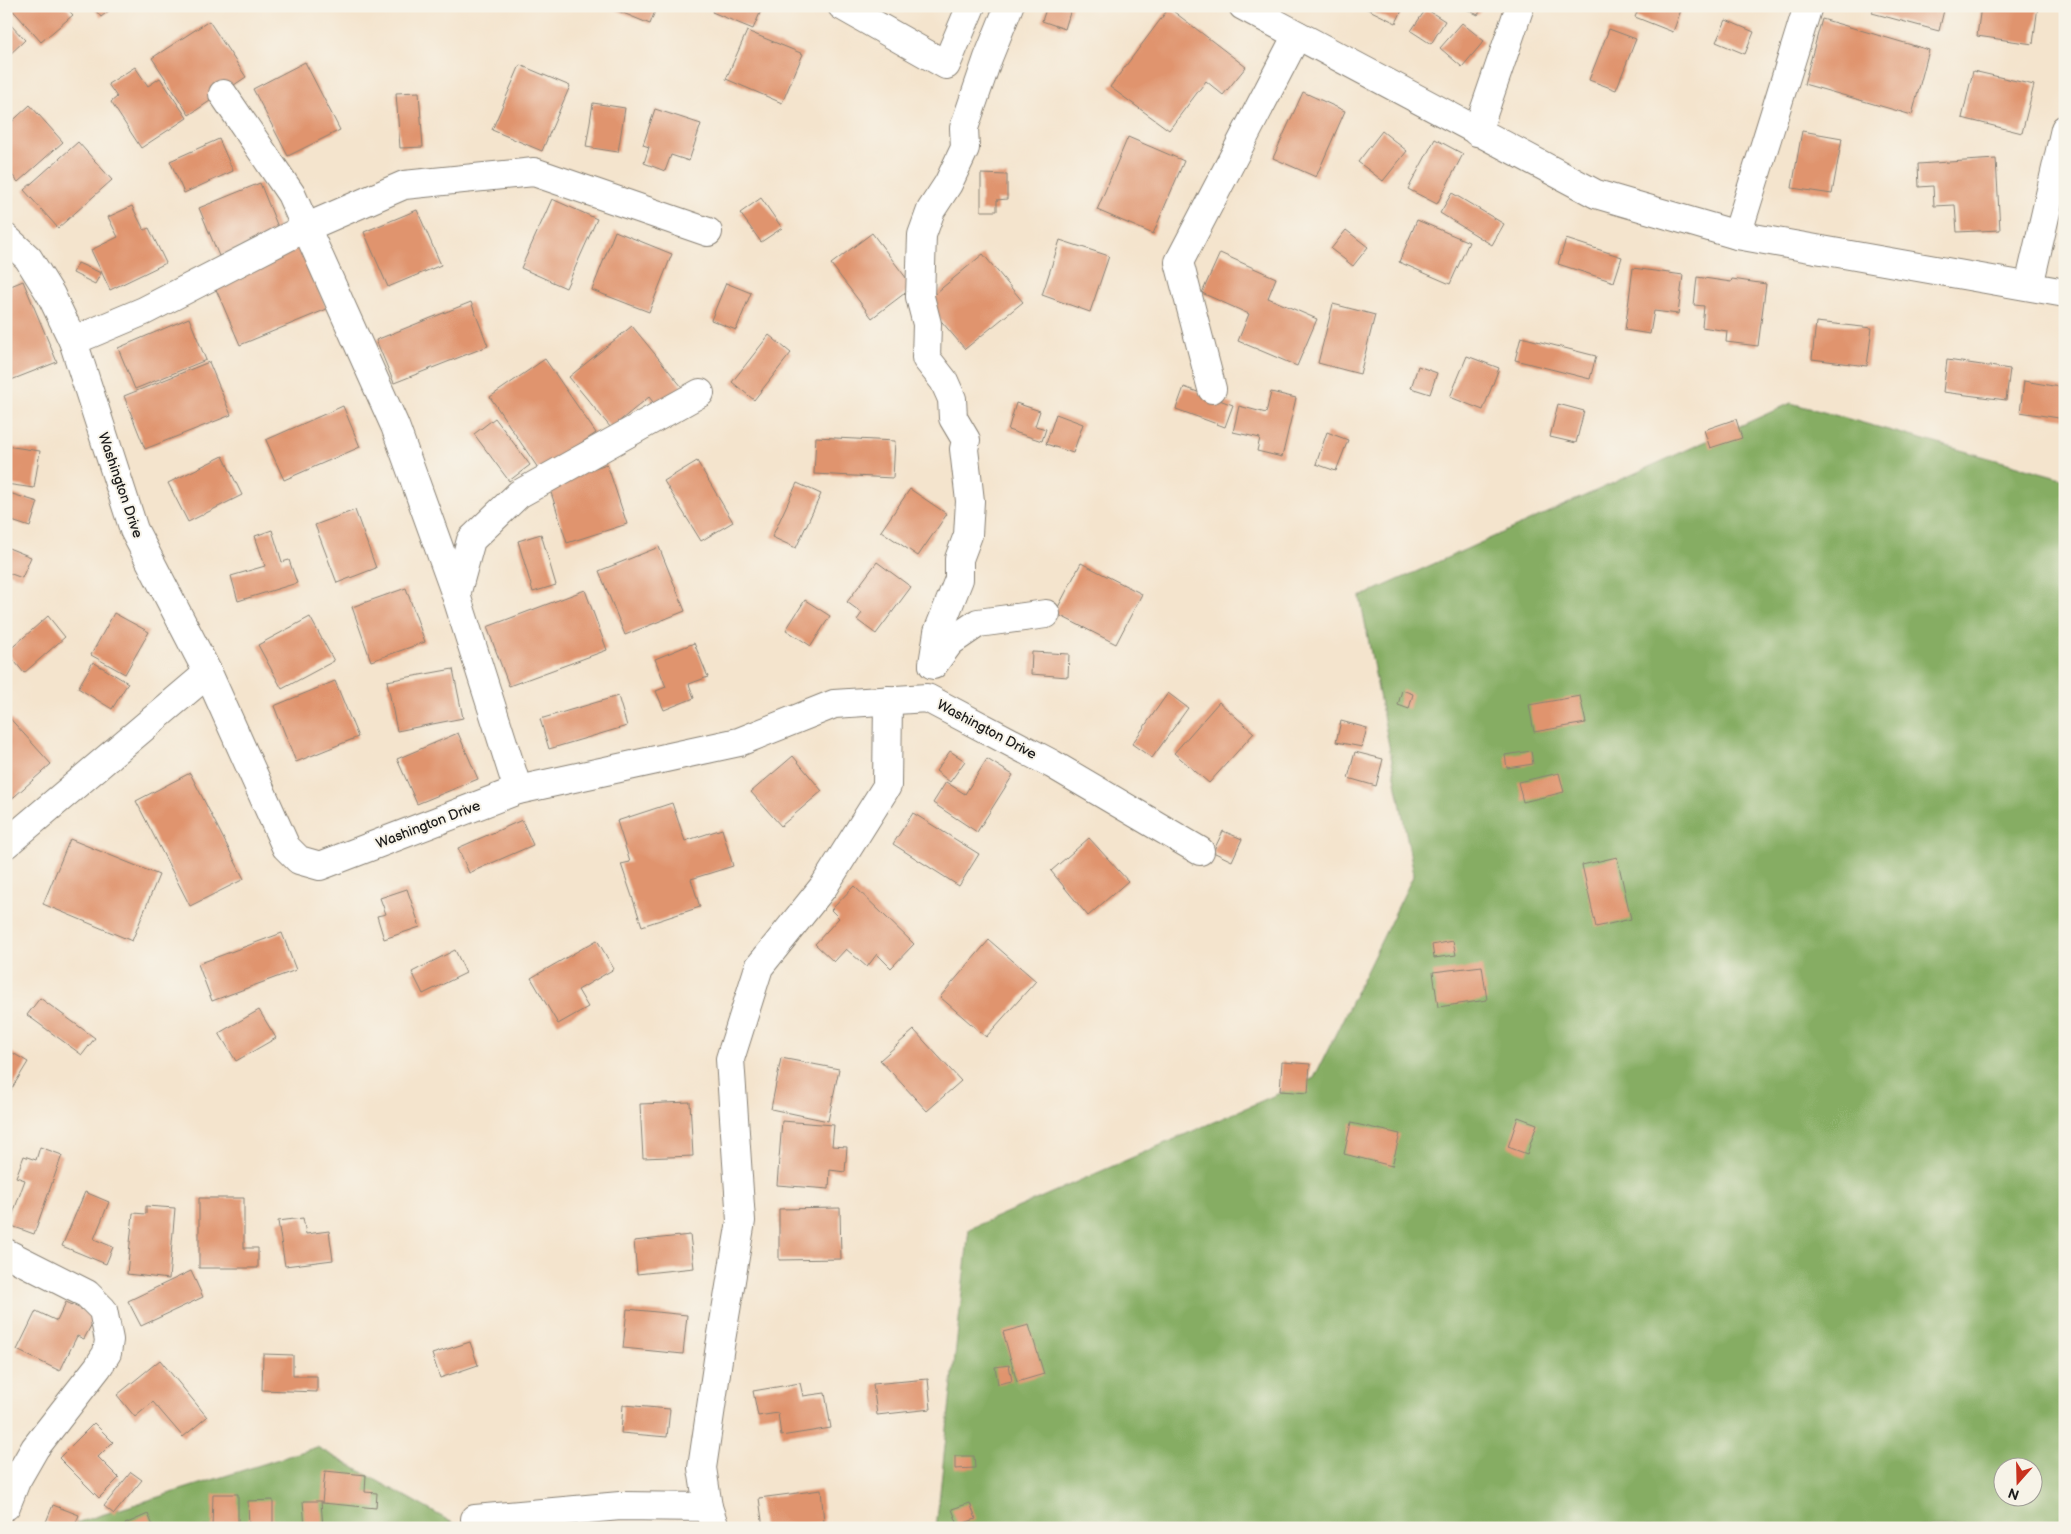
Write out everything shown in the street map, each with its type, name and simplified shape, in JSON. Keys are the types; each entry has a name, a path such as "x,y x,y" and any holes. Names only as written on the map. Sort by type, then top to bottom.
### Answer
{"street":[{"path":"842,6 946,65 975,99"},
{"path":"946,65 971,6"},
{"path":"927,698 938,632 959,579 959,559 968,535 970,501 964,449 966,440 953,418 952,399 944,381 926,358 927,324 920,297 922,235 931,210 948,184 965,148 964,128 985,66 1009,6"},
{"path":"1243,6 1596,194 1737,235 2065,293"},
{"path":"1477,132 1520,6"},
{"path":"1737,235 1808,6"},
{"path":"1212,388 1179,262 1298,35"},
{"path":"946,65 985,66"},
{"path":"223,94 291,194 304,228 395,426 456,595 518,790"},
{"path":"2029,286 2065,130"},
{"path":"73,341 144,312 304,228 404,185 534,172 708,232"},
{"name":"Washington Drive","path":"6,238 28,258 51,295 73,341 134,530 208,673 286,847 299,860 320,866 518,790 739,742 834,704 927,698 1052,764 1200,851"},
{"path":"456,595 471,540 519,494 700,393"},
{"path":"933,664 950,642 978,623 1046,614"},
{"path":"6,844 208,673"},
{"path":"475,1519 620,1506 711,1517 702,1468 741,1221 730,1059 759,967 824,886 887,786 888,700"},
{"path":"6,1253 87,1294 103,1310 109,1340 107,1353 98,1367 35,1448 16,1481 6,1506"}],"green space":[{"path":"1791,403 2065,479 2065,1528 936,1528 969,1229 1314,1078 1414,874 1360,597"},
{"path":"317,1447 462,1528 60,1528"}],"building":[{"path":"9,6 65,6 73,15 41,42"},
{"path":"92,6 115,6 101,17"},
{"path":"606,6 657,6 650,24"},
{"path":"715,6 763,6 753,29 712,12"},
{"path":"1047,6 1072,6 1065,29 1042,21"},
{"path":"1361,6 1404,6 1396,23"},
{"path":"1460,6 1483,6 1478,15"},
{"path":"1640,6 1671,6 1681,10 1673,32 1635,17"},
{"path":"1874,6 1945,6 1939,31 1872,13"},
{"path":"1981,6 2038,6 2033,44 1977,36"},
{"path":"1169,8 1246,67 1223,95 1206,81 1169,130 1110,87"},
{"path":"1426,9 1445,21 1431,44 1411,31"},
{"path":"1822,19 1929,50 1912,115 1804,84"},
{"path":"6,20 25,40 6,58"},
{"path":"1726,20 1754,32 1745,54 1716,42"},
{"path":"209,21 246,77 189,115 152,58"},
{"path":"1462,23 1484,41 1462,67 1440,48"},
{"path":"1609,29 1636,39 1616,90 1589,80"},
{"path":"747,31 803,54 782,103 726,79"},
{"path":"305,62 340,130 288,156 253,89"},
{"path":"520,65 570,86 542,151 492,130"},
{"path":"135,67 148,86 160,78 187,118 141,148 111,102 117,97 108,84"},
{"path":"1973,71 2034,85 2022,133 1962,118"},
{"path":"419,92 423,147 400,148 396,93"},
{"path":"1303,92 1345,111 1316,177 1273,158"},
{"path":"593,103 625,108 618,152 586,147"},
{"path":"30,105 63,142 18,182 6,168 6,127"},
{"path":"655,109 701,124 689,161 671,155 665,171 644,163 649,147 643,145"},
{"path":"1382,131 1407,151 1383,181 1358,162"},
{"path":"1802,131 1842,138 1832,194 1792,188"},
{"path":"1128,137 1184,161 1153,234 1097,210"},
{"path":"219,139 233,171 184,193 170,161"},
{"path":"1435,139 1463,154 1437,204 1408,189"},
{"path":"78,142 112,180 58,228 24,190"},
{"path":"1996,159 2000,230 1957,232 1955,205 1934,206 1933,186 1919,187 1918,164"},
{"path":"981,174 1007,175 1007,199 997,200 997,211 981,211"},
{"path":"260,183 280,232 219,256 199,208"},
{"path":"1452,193 1504,224 1492,245 1440,213"},
{"path":"761,198 782,228 761,242 740,213"},
{"path":"552,199 597,219 566,288 521,268"},
{"path":"132,206 144,230 149,228 166,263 110,290 91,250 118,237 108,217"},
{"path":"417,210 441,265 388,287 364,232"},
{"path":"1417,220 1469,242 1450,284 1399,262"},
{"path":"1346,230 1368,247 1353,266 1331,249"},
{"path":"615,231 672,254 649,312 592,290"},
{"path":"872,233 913,287 872,318 831,264"},
{"path":"1566,239 1622,257 1614,282 1558,264"},
{"path":"1060,240 1109,256 1090,312 1042,295"},
{"path":"299,244 327,309 240,345 212,280"},
{"path":"1220,253 1276,278 1268,298 1317,319 1297,366 1238,341 1249,314 1202,293"},
{"path":"983,254 1023,302 965,349 925,302"},
{"path":"78,263 101,273 95,284 73,273"},
{"path":"1633,268 1683,275 1678,314 1654,311 1650,334 1625,330"},
{"path":"1697,277 1731,282 1732,279 1766,284 1758,346 1726,342 1727,331 1702,327 1704,306 1694,305"},
{"path":"23,281 57,362 6,382 6,288"},
{"path":"726,283 751,293 736,330 711,320"},
{"path":"471,302 488,346 394,383 376,340"},
{"path":"1333,304 1375,315 1360,374 1318,363"},
{"path":"189,318 206,360 135,389 118,348"},
{"path":"1816,322 1872,328 1867,366 1812,359"},
{"path":"632,326 682,387 657,407 649,397 611,428 569,377"},
{"path":"769,335 791,353 754,400 732,382"},
{"path":"1521,337 1596,356 1590,379 1515,360"},
{"path":"1467,356 1499,368 1483,410 1450,397"},
{"path":"545,359 596,433 540,471 490,397"},
{"path":"1947,360 2010,369 2006,400 1943,392"},
{"path":"209,362 231,415 145,449 124,396"},
{"path":"1418,366 1437,373 1430,394 1411,388"},
{"path":"2024,381 2065,388 2065,419 2020,412"},
{"path":"1184,387 1233,405 1225,427 1176,409"},
{"path":"1271,392 1296,398 1282,457 1257,451 1260,438 1233,432 1239,406 1266,413"},
{"path":"1016,403 1040,411 1035,426 1046,429 1042,441 1008,430"},
{"path":"1558,404 1584,411 1576,443 1550,437"},
{"path":"343,406 360,447 284,480 266,440"},
{"path":"1056,414 1083,424 1073,453 1046,444"},
{"path":"495,418 530,465 509,481 474,434"},
{"path":"1736,419 1742,438 1710,448 1704,430"},
{"path":"1327,432 1348,440 1336,471 1316,464"},
{"path":"816,437 895,441 893,478 814,474"},
{"path":"6,446 40,451 34,488 6,484"},
{"path":"223,456 242,495 188,522 168,483"},
{"path":"697,461 733,522 701,541 664,481"},
{"path":"607,464 627,524 567,543 548,483"},
{"path":"797,483 821,494 796,548 772,537"},
{"path":"910,489 947,514 918,556 881,531"},
{"path":"6,492 38,502 30,527 6,519"},
{"path":"355,510 376,568 337,583 315,525"},
{"path":"272,530 282,562 289,560 297,583 238,601 231,576 265,566 255,536"},
{"path":"541,534 556,585 533,592 518,541"},
{"path":"6,547 31,557 22,578 6,572"},
{"path":"659,547 685,611 625,635 599,571"},
{"path":"877,562 911,587 876,634 857,620 862,613 847,602"},
{"path":"1081,563 1142,594 1116,644 1055,613"},
{"path":"406,588 425,642 371,661 352,607"},
{"path":"585,590 607,650 509,686 487,627"},
{"path":"805,600 830,616 811,646 786,630"},
{"path":"114,613 149,632 125,674 91,655"},
{"path":"48,616 65,637 24,673 7,652"},
{"path":"310,617 334,661 282,689 258,645"},
{"path":"694,643 708,677 689,684 694,698 664,710 656,691 666,687 655,659"},
{"path":"1032,652 1069,654 1068,677 1031,674"},
{"path":"93,662 128,683 112,709 78,688"},
{"path":"453,669 463,718 397,731 387,681"},
{"path":"335,681 358,737 296,762 274,706"},
{"path":"1402,690 1413,694 1409,709 1398,705"},
{"path":"1168,693 1188,708 1152,758 1132,744"},
{"path":"618,696 627,726 549,749 540,719"},
{"path":"1580,696 1586,723 1534,732 1529,705"},
{"path":"1219,702 1254,733 1209,783 1174,753"},
{"path":"6,714 51,764 6,804"},
{"path":"1341,721 1367,728 1362,747 1336,742"},
{"path":"458,733 478,779 417,804 397,759"},
{"path":"950,751 965,761 950,782 936,771"},
{"path":"1531,751 1533,764 1507,768 1505,755"},
{"path":"1355,752 1383,759 1376,786 1348,778"},
{"path":"793,756 822,791 781,826 751,792"},
{"path":"987,759 1013,775 977,832 933,803 946,782 965,794"},
{"path":"190,773 244,879 190,906 136,801"},
{"path":"1559,773 1564,792 1523,802 1518,782"},
{"path":"672,803 685,841 722,829 733,866 691,879 700,907 642,926 621,864 630,862 617,821"},
{"path":"913,813 979,854 959,886 893,844"},
{"path":"522,820 533,845 469,873 458,848"},
{"path":"1223,831 1242,839 1232,861 1213,852"},
{"path":"1089,838 1128,881 1088,916 1051,871"},
{"path":"70,839 159,875 132,941 43,904"},
{"path":"1617,857 1631,919 1596,927 1582,865"},
{"path":"854,886 914,944 891,968 877,954 867,967 846,949 834,962 815,944 839,918 831,910"},
{"path":"407,889 420,927 384,939 377,916 386,914 380,898"},
{"path":"282,933 296,970 212,1001 198,964"},
{"path":"597,940 614,969 578,990 588,1007 558,1024 531,978"},
{"path":"989,940 1036,981 986,1037 940,997"},
{"path":"1453,941 1456,955 1434,958 1432,945"},
{"path":"455,950 466,973 423,994 412,972"},
{"path":"1482,966 1487,1000 1438,1007 1433,972"},
{"path":"40,998 95,1038 82,1055 27,1015"},
{"path":"259,1010 276,1038 236,1061 219,1033"},
{"path":"914,1030 961,1081 927,1111 880,1060"},
{"path":"6,1049 28,1062 6,1098"},
{"path":"781,1058 839,1069 828,1121 771,1109"},
{"path":"1282,1062 1310,1064 1308,1093 1280,1091"},
{"path":"690,1102 693,1156 643,1158 640,1104"},
{"path":"1518,1117 1537,1124 1527,1154 1508,1147"},
{"path":"782,1121 834,1125 832,1146 847,1147 845,1172 830,1170 829,1189 777,1185"},
{"path":"1351,1123 1400,1134 1392,1166 1344,1154"},
{"path":"40,1147 62,1155 34,1234 9,1225 25,1180 16,1177 24,1156 36,1160"},
{"path":"85,1192 109,1202 94,1239 113,1247 106,1264 62,1246"},
{"path":"199,1198 244,1198 244,1248 258,1248 258,1268 199,1268"},
{"path":"146,1206 175,1208 169,1279 127,1274 133,1213 146,1214"},
{"path":"840,1208 841,1259 779,1260 779,1209"},
{"path":"303,1218 306,1234 329,1231 333,1260 285,1266 278,1221"},
{"path":"690,1235 694,1268 637,1274 634,1241"},
{"path":"191,1271 203,1297 141,1326 128,1301"},
{"path":"66,1302 96,1316 84,1339 77,1336 60,1371 17,1350 36,1311 57,1321"},
{"path":"627,1309 687,1315 683,1354 623,1348"},
{"path":"1029,1325 1044,1374 1017,1382 1003,1332"},
{"path":"470,1342 478,1365 440,1378 432,1354"},
{"path":"263,1354 293,1355 293,1376 317,1376 317,1392 262,1390"},
{"path":"160,1360 207,1417 183,1437 153,1402 135,1417 117,1395"},
{"path":"1009,1365 1012,1381 998,1384 995,1367"},
{"path":"928,1379 931,1409 877,1415 873,1384"},
{"path":"800,1383 803,1396 825,1393 831,1428 781,1436 778,1413 758,1416 753,1391"},
{"path":"623,1405 670,1409 667,1437 621,1433"},
{"path":"94,1423 113,1442 98,1457 119,1478 99,1498 59,1458"},
{"path":"955,1456 974,1456 975,1468 955,1469"},
{"path":"325,1471 366,1475 365,1492 377,1493 376,1508 322,1503"},
{"path":"131,1472 142,1480 114,1514 104,1506"},
{"path":"821,1490 824,1522 763,1528 759,1498"},
{"path":"213,1494 238,1494 238,1528 212,1528"},
{"path":"273,1500 273,1528 249,1528 248,1501"},
{"path":"303,1501 321,1501 323,1528 305,1528"},
{"path":"970,1503 976,1519 958,1525 952,1509"},
{"path":"53,1505 79,1515 74,1528 52,1528 53,1525 46,1522"},
{"path":"148,1514 154,1528 127,1528 125,1524"}]}
